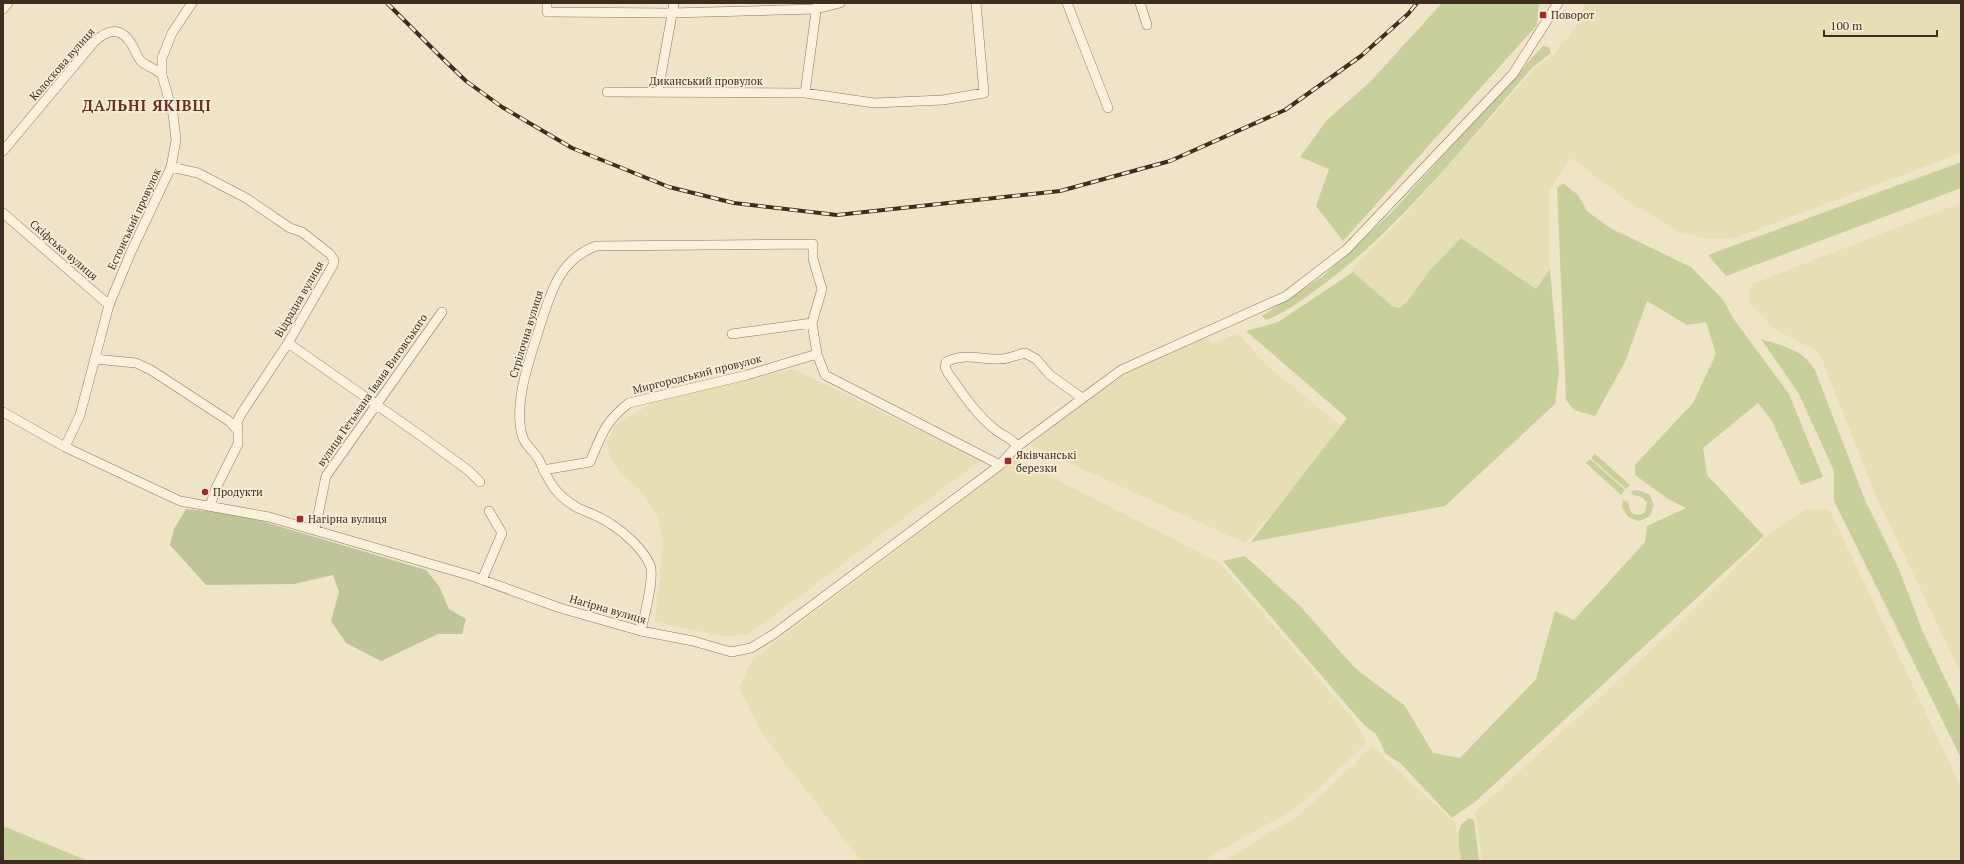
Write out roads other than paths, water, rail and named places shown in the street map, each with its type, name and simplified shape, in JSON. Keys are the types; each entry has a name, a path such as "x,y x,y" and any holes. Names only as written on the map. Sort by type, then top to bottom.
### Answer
{"street":[{"path":"3,9 8,3"},
{"name":"Естонський провулок","path":"65,447 80,415 109,305 131,252 171,167 176,140 173,114 162,74 162,58 172,33 192,3"},
{"path":"658,92 674,3"},
{"path":"547,7 672,13 817,6 840,3"},
{"name":"Диканський провулок","path":"607,92 805,93 874,103 943,100 984,93 976,3"},
{"path":"1067,3 1108,108"},
{"path":"1140,3 1147,25"},
{"path":"732,334 812,323 817,354 825,375 1000,465 1017,446 1121,370 1286,296 1347,249 1513,74 1558,3"},
{"path":"805,93 817,6"},
{"name":"Колоскова вулиця","path":"3,151 94,42 104,33 115,31 125,36 141,61 155,68 162,74"},
{"name":"Відрадна вулиця","path":"171,167 198,173 246,198 290,228 302,232 330,254 334,260 333,266 288,343 241,414 237,422 238,444 216,488 210,506"},
{"name":"Скіфська вулиця","path":"3,213 109,305"},
{"name":"Стрілочна вулиця","path":"641,631 650,582 650,566 640,549 611,524 577,507 563,498 555,490 543,470 538,458 524,440 519,425 524,376 548,301 558,276 576,257 596,246 813,244 813,259 822,289 812,323"},
{"name":"вулиця Гетьмана Івана Виговського","path":"315,530 326,476 442,312"},
{"path":"288,343 377,404 469,471 480,482"},
{"path":"1017,446 1013,440 997,431 978,413 948,373 945,367 946,362 976,356 1004,359 1025,353 1036,359 1057,380 1082,398"},
{"name":"Миргородський провулок","path":"543,470 590,462 606,426 614,414 629,403 747,375 817,354"},
{"path":"95,359 136,363 151,370 229,421 238,431"},
{"name":"Нагірна вулиця","path":"3,412 65,447 180,501 269,516 413,557 560,608 641,631 693,641 731,652 751,648 774,634 1000,465"},
{"path":"482,580 502,533 490,511"}],"railway":[{"path":"387,3 466,81 502,107 572,148 669,187 734,203 837,215 1060,191 1170,161 1285,110 1361,56 1408,14 1417,3"}],"place":[{"name":"Поворот","path":"1543,15"},
{"name":"Яківчанські березки","path":"1008,461"},
{"name":"Продукти","path":"205,492"},
{"name":"Нагірна вулиця","path":"300,519"}],"district":[{"name":"ДАЛЬНІ ЯКІВЦІ","path":"147,106"}]}
